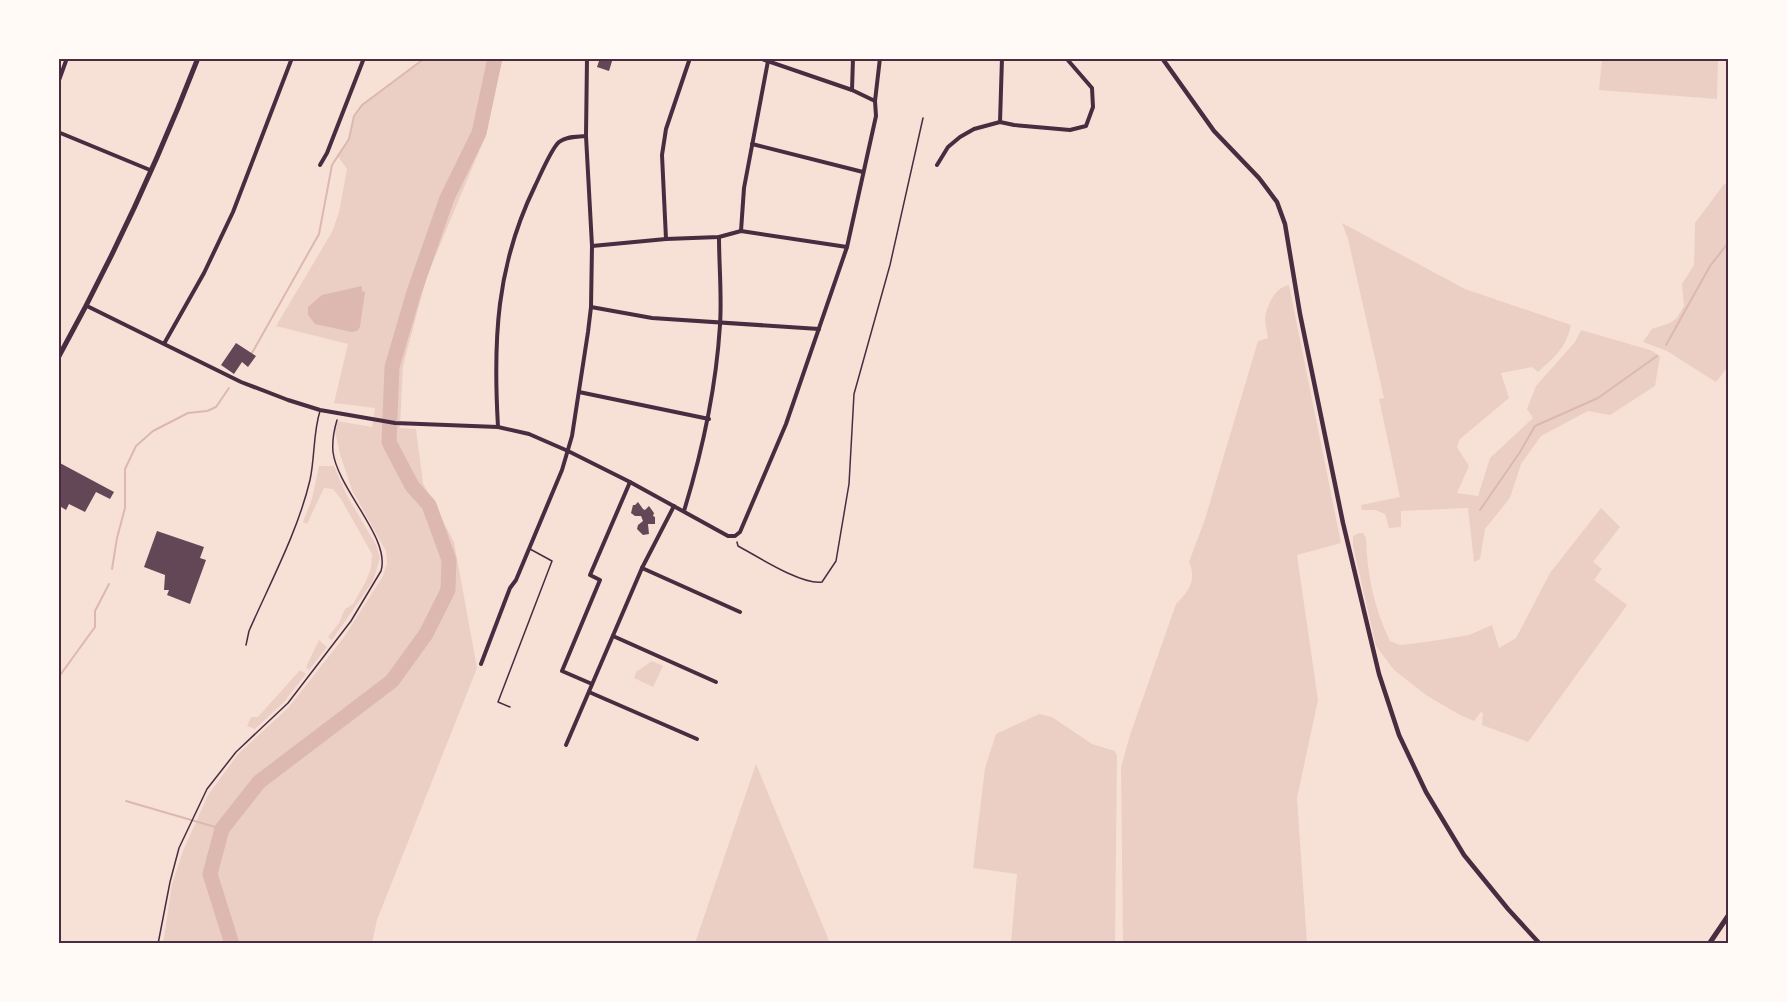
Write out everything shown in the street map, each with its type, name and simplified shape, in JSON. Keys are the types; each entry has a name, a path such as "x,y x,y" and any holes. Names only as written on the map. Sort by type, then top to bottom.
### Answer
{"main road":[{"path":"58,358 87,306 173,121 198,58"},
{"path":"1709,944 1728,916"}],"street":[{"path":"58,83 68,58"},
{"path":"165,342 204,273 233,212 292,58"},
{"path":"320,165 327,153 364,58"},
{"path":"482,664 510,588 516,580 562,470 568,451 579,392 591,308 592,246 586,136 587,58"},
{"path":"666,239 662,155 666,129 690,58"},
{"path":"759,58 852,90 875,101"},
{"path":"852,90 853,58"},
{"path":"87,306 165,342 241,382 320,410 372,420 498,428 529,434 630,482 722,532 735,536 740,532 764,480 786,424 847,247 876,116 879,58"},
{"path":"1000,122 1002,58"},
{"path":"937,165 948,147 960,137 974,129 1000,122 1070,130 1086,126 1093,107 1092,88 1066,58"},
{"path":"1162,58 1214,131 1259,178 1277,202 1285,224 1300,314 1343,523 1379,674 1399,735 1426,792 1464,855 1540,944"},
{"path":"741,231 744,188 768,62"},
{"path":"58,132 150,170"},
{"path":"498,428 496,346 503,280 512,242 542,170 559,142 570,137 586,136"},
{"path":"752,144 863,172"},
{"path":"592,246 719,237 741,231 847,247"},
{"path":"684,511 697,469 713,394 720,323 719,237"},
{"path":"591,308 652,318 819,329"},
{"path":"579,392 709,419"},
{"path":"592,684 562,671 600,580 590,575 630,482"},
{"path":"566,745 642,568 674,506"},
{"path":"642,568 740,612"},
{"path":"613,636 716,682"},
{"path":"589,692 697,739"}],"lane":[{"path":"246,645 249,631 304,502 315,454 316,425 320,410"},
{"path":"510,707 498,702 552,561 529,548"}],"path":[{"path":"735,536 738,546 785,571 814,583 822,582 837,561 849,484 854,394 890,264 923,118"},
{"path":"158,944 179,848 207,789 236,752 288,703 351,621 378,579 384,562 382,552 339,475 333,453 334,430 339,415"}],"shaded area":[{"path":"425,59 502,59 486,135 427,276 403,366 400,428 416,429 423,483 454,542 477,668 377,920 372,943 163,944 172,884 183,851 208,795 238,754 288,708 344,637 383,576 387,563 386,551 352,490 334,427 337,421 372,427 375,408 334,403 348,344 276,326 332,232 339,212 347,169 337,155 349,139 354,116 362,105"},
{"path":"1602,59 1718,59 1717,99 1599,90"},
{"path":"1724,184 1728,184 1728,367 1716,382 1667,351 1643,342 1652,329 1677,318 1684,306 1682,284 1694,265 1695,223"},
{"path":"1342,223 1465,289 1571,325 1559,352 1538,372 1532,367 1501,373 1509,398 1460,439 1457,447 1469,466 1457,493 1478,496 1490,458 1533,418 1527,409 1536,386 1575,342 1581,330 1650,350 1660,356 1655,386 1610,415 1588,411 1541,436 1521,464 1510,498 1485,529 1480,559 1474,562 1468,508 1401,511 1401,527 1389,528 1385,514 1375,510 1362,510 1361,505 1400,497 1379,399 1384,398 1348,239"},
{"path":"1289,285 1341,543 1297,555 1318,700 1297,798 1307,943 1123,943 1121,767 1176,604 1185,594 1192,580 1189,562 1205,519 1258,341 1268,338 1265,318 1268,308 1272,297 1284,286"},
{"path":"362,286 362,291 365,292 360,327 357,331 352,332 315,324 308,315 308,307 322,295"},
{"path":"319,466 334,466 346,494 376,545 380,558 373,581 332,640 328,637 339,623 345,609 353,604 366,581 371,568 372,554 333,489 324,488 307,524 303,522 312,499"},
{"path":"1601,508 1620,527 1593,562 1602,569 1594,580 1627,605 1528,742 1482,725 1483,713 1481,712 1474,721 1426,695 1394,670 1376,646 1353,546 1353,536 1363,533 1366,538 1372,591 1390,641 1400,645 1426,642 1469,635 1492,625 1499,648 1516,638 1550,573"},
{"path":"319,640 327,647 309,670 306,667"},
{"path":"652,661 663,666 653,687 634,678 636,672"},
{"path":"300,670 306,674 284,702 255,729 247,726 251,717 258,717"},
{"path":"1039,714 1052,717 1092,744 1115,751 1117,756 1115,943 1011,943 1017,874 973,868 985,768 996,734"},
{"path":"756,764 830,943 695,943"}],"building":[{"path":"600,58 613,58 609,71 597,67"},
{"path":"236,343 256,356 248,367 242,362 234,374 221,365"},
{"path":"58,462 114,492 110,499 96,492 85,512 69,504 66,510 58,505"},
{"path":"638,502 645,510 649,506 654,513 655,524 648,524 649,534 643,535 637,529 643,521 641,516 631,513 633,505"},
{"path":"157,531 204,547 200,558 206,560 190,604 167,595 169,590 164,590 165,575 144,567"}],"waterway":[{"path":"252,353 319,234 332,165 349,139 354,116 362,105 425,58"},
{"path":"232,944 210,874 222,829 259,782 392,681 426,634 448,590 449,560 429,505 412,486 389,442 392,367 414,292 447,198 479,133 495,58"},
{"path":"1666,345 1710,266 1728,243"},
{"path":"1480,510 1535,426 1598,398 1657,356"},
{"path":"112,569 125,508 125,469 136,446 153,431 188,413 207,411 216,407 229,388"},
{"path":"58,678 95,627 95,611 109,584"},
{"path":"126,801 222,829"}]}
